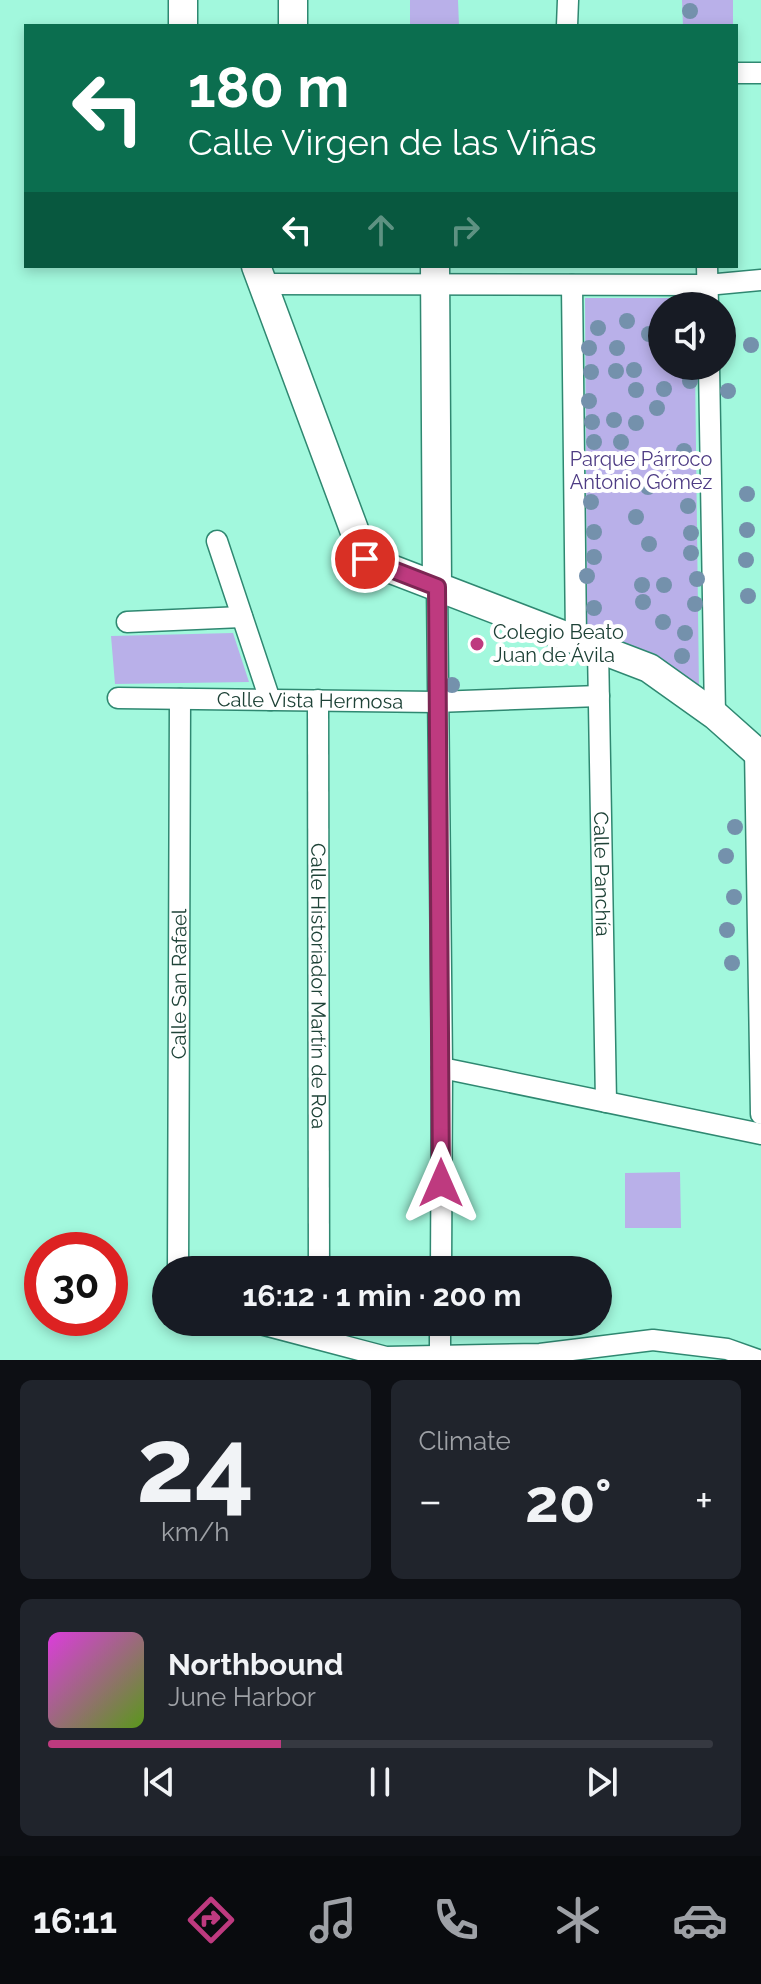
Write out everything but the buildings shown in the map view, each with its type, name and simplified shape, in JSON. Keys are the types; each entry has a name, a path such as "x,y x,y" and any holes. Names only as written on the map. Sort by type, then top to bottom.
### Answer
{"street":[{"path":"183,0 183,24"},
{"path":"293,0 293,24"},
{"path":"567,24 568,0"},
{"path":"738,73 761,73"},
{"path":"761,280 707,286 572,285 435,275 260,275 365,559 649,668 715,715 758,753 761,1114"},
{"path":"435,275 441,1256"},
{"name":"Calle Panchía","path":"572,285 587,644 599,696 606,1102"},
{"path":"709,380 715,715"},
{"path":"217,541 270,700"},
{"path":"127,622 242,617"},
{"name":"Calle Vista Hermosa","path":"118,698 436,702 599,696"},
{"name":"Calle San Rafael","path":"178,1256 180,699"},
{"name":"Calle Historiador Martín de Roa","path":"318,700 319,1256"},
{"path":"442,1068 761,1134"},
{"path":"332,1336 386,1357 540,1354 653,1340 727,1349 758,1360"},
{"path":"440,1336 440,1356"}],"green space":[{"path":"410,0 458,0 459,24 410,24"},
{"path":"682,0 733,0 733,24 683,24"},
{"name":"Parque Párroco Antonio Gómez","path":"585,298 648,298 648,380 695,380 699,690 655,654 587,629"},
{"path":"233,633 249,682 115,684 111,636"},
{"path":"680,1172 681,1228 625,1228 625,1173"}],"place":[{"name":"Colegio Beato Juan de Ávila","path":"477,644"}],"route":[{"path":"365,559 437,587 441,1183"}]}
